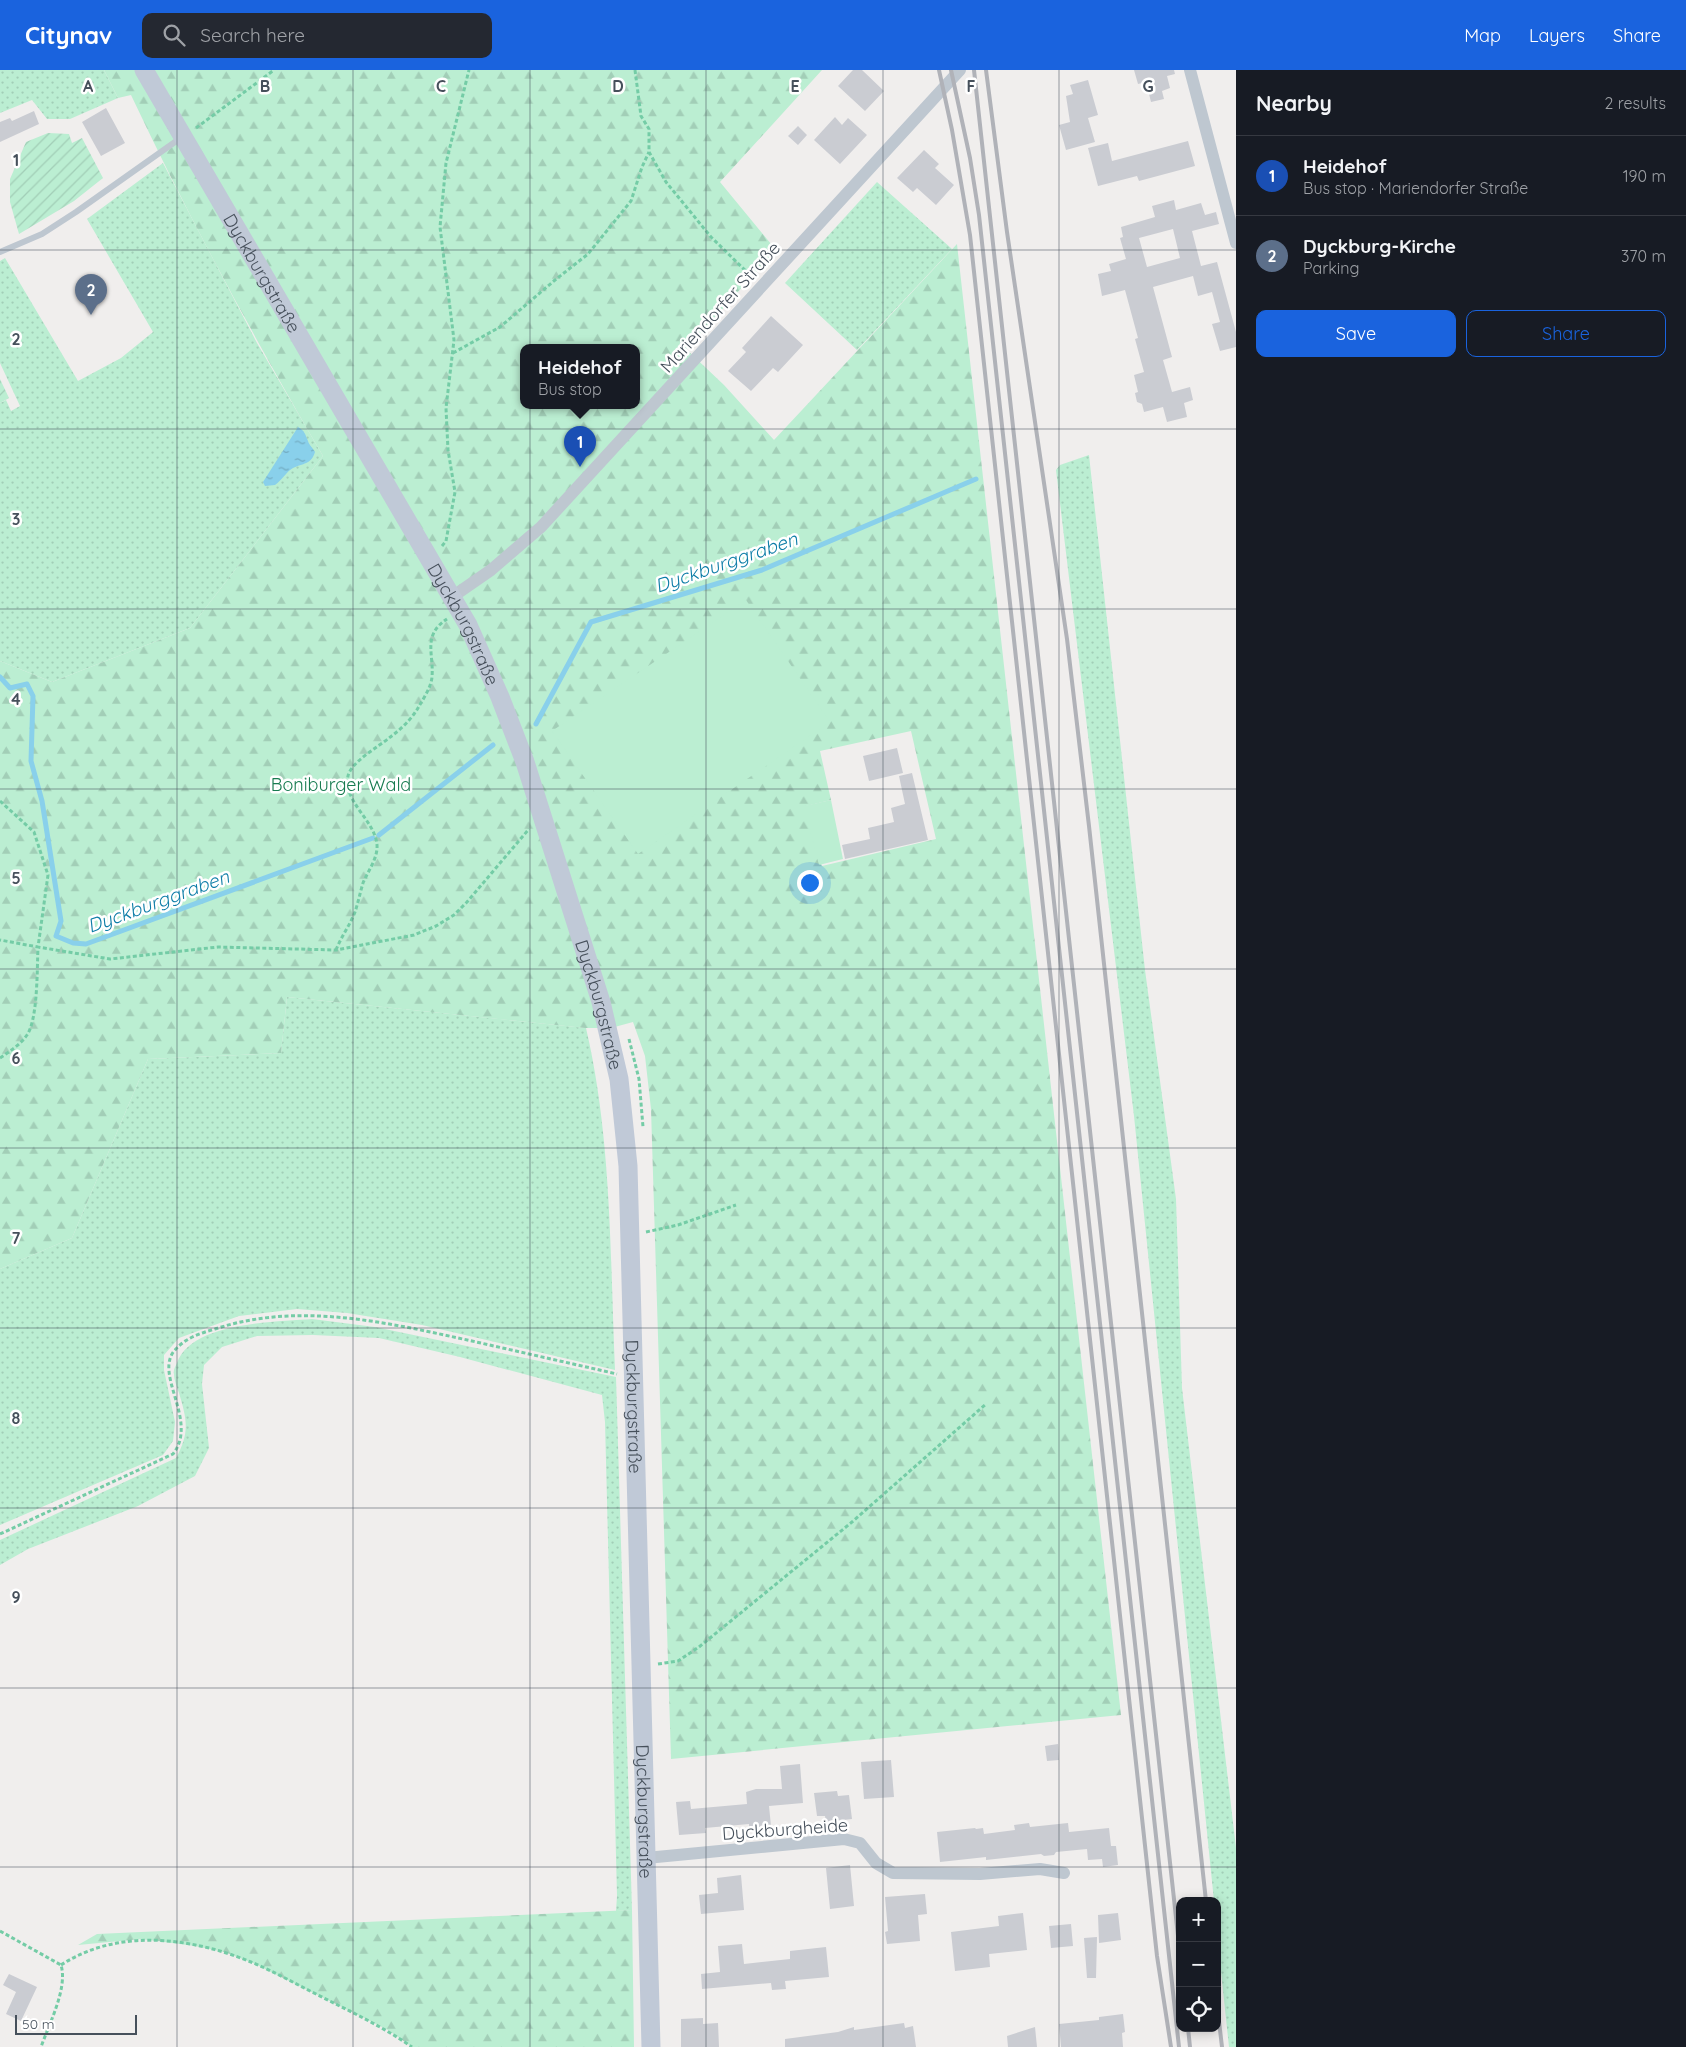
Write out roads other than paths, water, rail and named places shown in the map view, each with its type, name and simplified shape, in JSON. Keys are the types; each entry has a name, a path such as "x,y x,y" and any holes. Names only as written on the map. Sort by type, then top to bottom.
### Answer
{"street":[{"name":"Dyckburgstraße","path":"144,70 189,132 468,625 490,673 525,762 599,994 615,1059 622,1099 628,1166 650,2047"},
{"name":"Mariendorfer Straße","path":"452,597 491,570 542,527 960,70"},
{"path":"1190,70 1236,243"},
{"name":"Dyckburgheide","path":"646,1858 844,1839 860,1843 876,1863 893,1873 980,1874 1040,1869 1064,1873"}],"lane":[{"path":"0,252 42,234 189,132"}],"water":[{"path":"298,427 302,430 315,452 313,456 306,463 291,469 275,485 265,486 263,482"}],"waterway":[{"name":"Dyckburggraben","path":"536,724 591,622 762,570 976,479"},
{"name":"Dyckburggraben","path":"0,677 10,688 27,684 33,696 31,761 42,801 61,921 56,936 73,943 86,944 373,838"},
{"name":"Dyckburggraben","path":"379,835 493,745"}],"railway":[{"path":"939,70 952,130 970,235 1157,1956 1171,2047"},
{"path":"951,70 970,158 979,215 1179,2047"},
{"path":"974,70 1179,1942"},
{"path":"986,70 1007,232 1067,639 1206,1897"},
{"path":"1188,2032 1190,2047"},
{"path":"1220,2032 1222,2047"}],"place":[{"name":"Dyckburg-Kirche","path":"91,315"},
{"name":"Heidehof","path":"580,467"}],"park label":[{"name":"Boniburger Wald","path":"341,784"}]}
